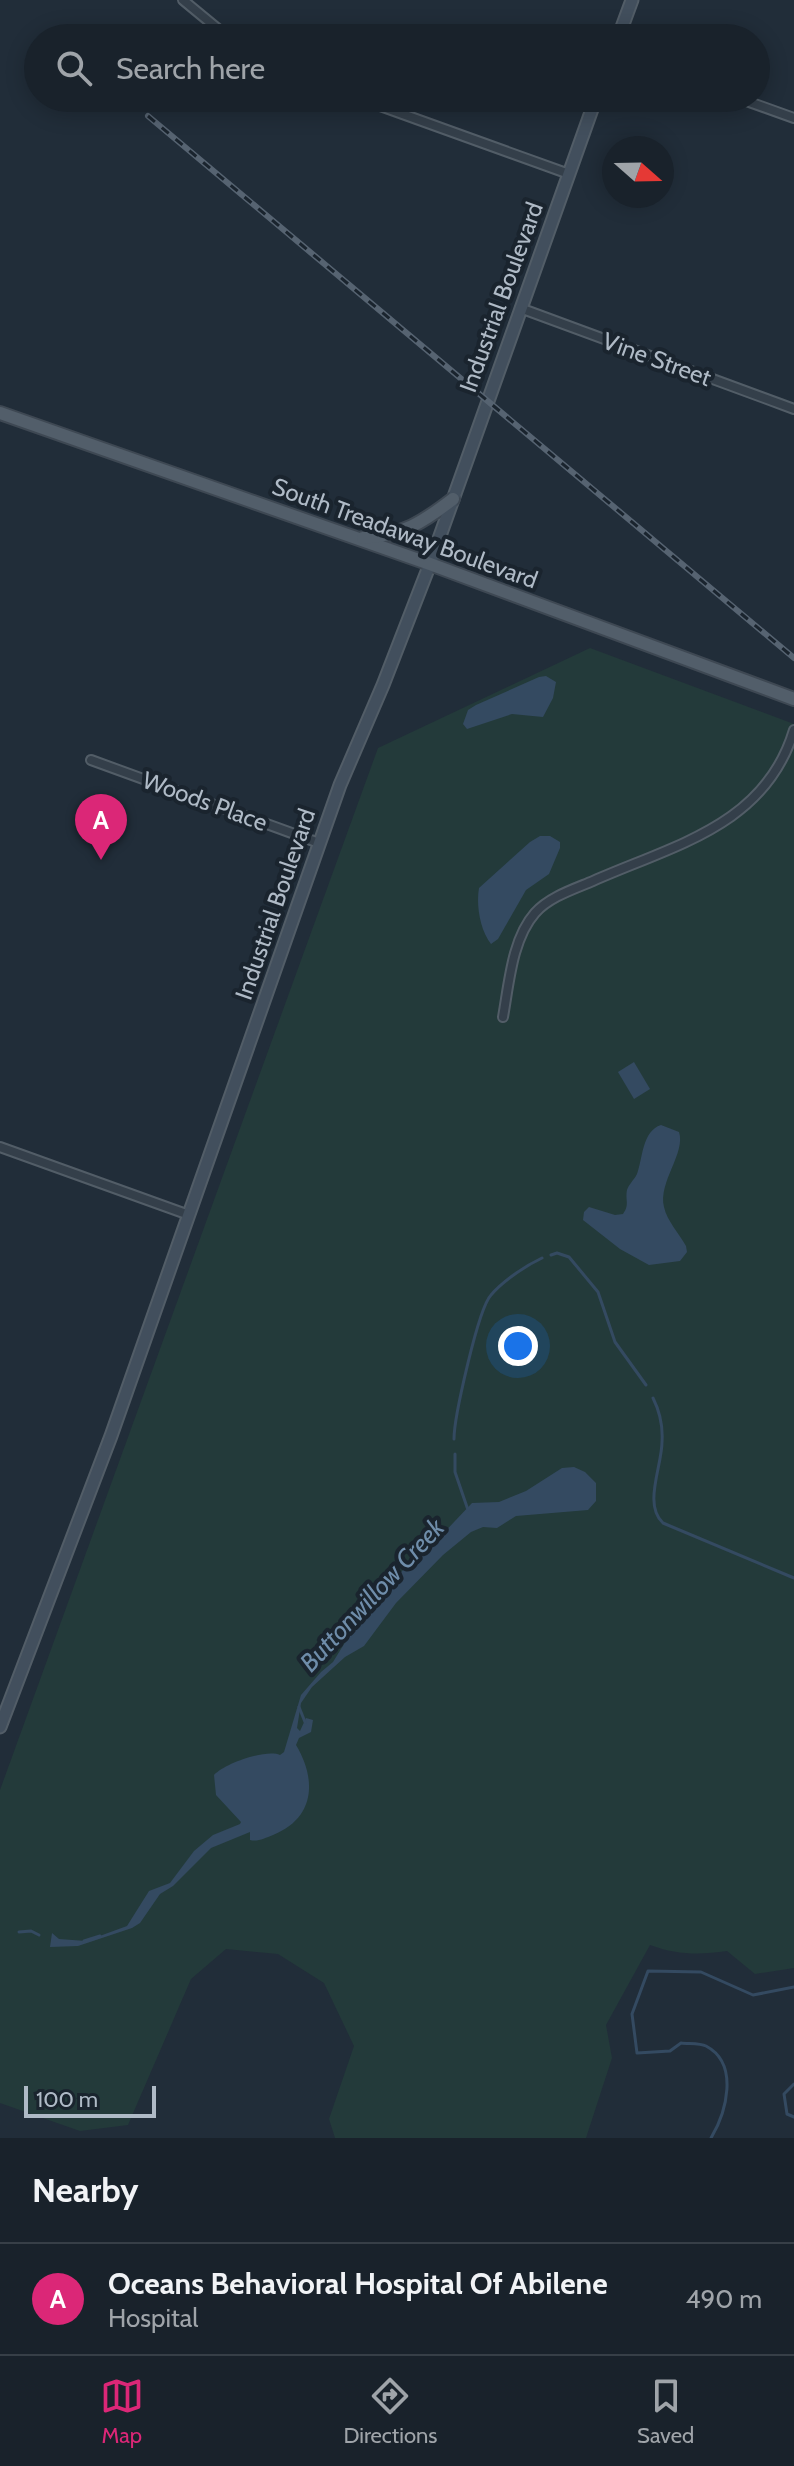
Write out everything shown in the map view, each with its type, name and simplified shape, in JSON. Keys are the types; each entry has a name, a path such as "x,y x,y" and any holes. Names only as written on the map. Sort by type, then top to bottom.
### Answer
{"main road":[{"path":"623,24 632,0"},
{"name":"Industrial Boulevard","path":"0,1727 111,1436 340,785 430,564 591,112"},
{"name":"South Treadaway Boulevard","path":"0,413 430,564 794,699"},
{"path":"356,539 400,532 419,524 453,499"}],"street":[{"path":"183,0 212,24"},
{"path":"770,109 794,118"},
{"path":"397,112 569,174"},
{"name":"Vine Street","path":"520,308 794,409"},
{"path":"503,1017 521,939 537,911 584,885 713,830 743,809 766,787 779,767 794,730"},
{"name":"Woods Place","path":"91,760 319,843"},
{"path":"0,1147 189,1215"}],"green space":[{"path":"590,648 794,724 794,1968 755,1974 727,1951 688,1953 650,1945 606,2025 612,2058 586,2138 335,2138 329,2119 354,2046 324,1983 278,1954 226,1949 191,1979 128,2125 80,2131 0,2103 0,1790 378,748"}],"water":[{"path":"546,676 556,682 553,698 543,717 512,714 467,729 463,724 468,710 476,705"},
{"path":"540,836 550,836 560,842 549,874 526,890 498,939 491,944 480,917 479,888"},
{"path":"634,1062 650,1089 634,1099 618,1072"},
{"path":"661,1125 679,1132 679,1149 663,1197 670,1222 687,1252 680,1261 649,1265 620,1249 583,1220 584,1212 589,1207 615,1215 623,1214 627,1205 627,1190 637,1174 644,1146 650,1133"},
{"path":"574,1467 585,1472 596,1483 596,1501 588,1510 516,1516 497,1528 483,1527 471,1532 443,1555 396,1603 364,1646 345,1657 312,1687 301,1703 297,1728 300,1731 306,1718 313,1720 311,1732 299,1738 296,1745 303,1758 309,1784 308,1797 297,1819 273,1835 250,1840 250,1832 211,1848 173,1886 160,1894 140,1923 132,1928 78,1946 50,1947 52,1933 59,1939 86,1941 127,1926 149,1891 170,1883 194,1851 213,1835 240,1824 216,1795 214,1775 246,1758 284,1752 301,1695 333,1662 352,1631 408,1564 438,1539 472,1503 499,1502 526,1491 562,1468"}],"waterway":[{"name":"Buttonwillow Creek","path":"551,1255 557,1253 569,1257 598,1292 615,1342 646,1385"},
{"name":"Buttonwillow Creek","path":"454,1439 468,1364 486,1304 508,1279 542,1258"},
{"name":"Buttonwillow Creek","path":"653,1398 662,1436 654,1506 663,1523 794,1578"},
{"name":"Buttonwillow Creek","path":"455,1454 455,1472 468,1510"},
{"name":"Buttonwillow Creek","path":"299,1707 305,1722"},
{"name":"Buttonwillow Creek","path":"19,1932 31,1931 39,1935"},
{"name":"Buttonwillow Creek","path":"84,1941 100,1936"},
{"path":"711,2138 721,2116 727,2089 723,2064 717,2054 703,2045 681,2043 670,2051 637,2053 632,2014 648,1971 701,1972 753,1995 794,1987"},
{"path":"794,2084 784,2094 787,2114 794,2117"}],"railway":[{"path":"148,116 794,658"}],"place":[{"name":"Oceans Behavioral Hospital Of Abilene","path":"101,860"}]}
